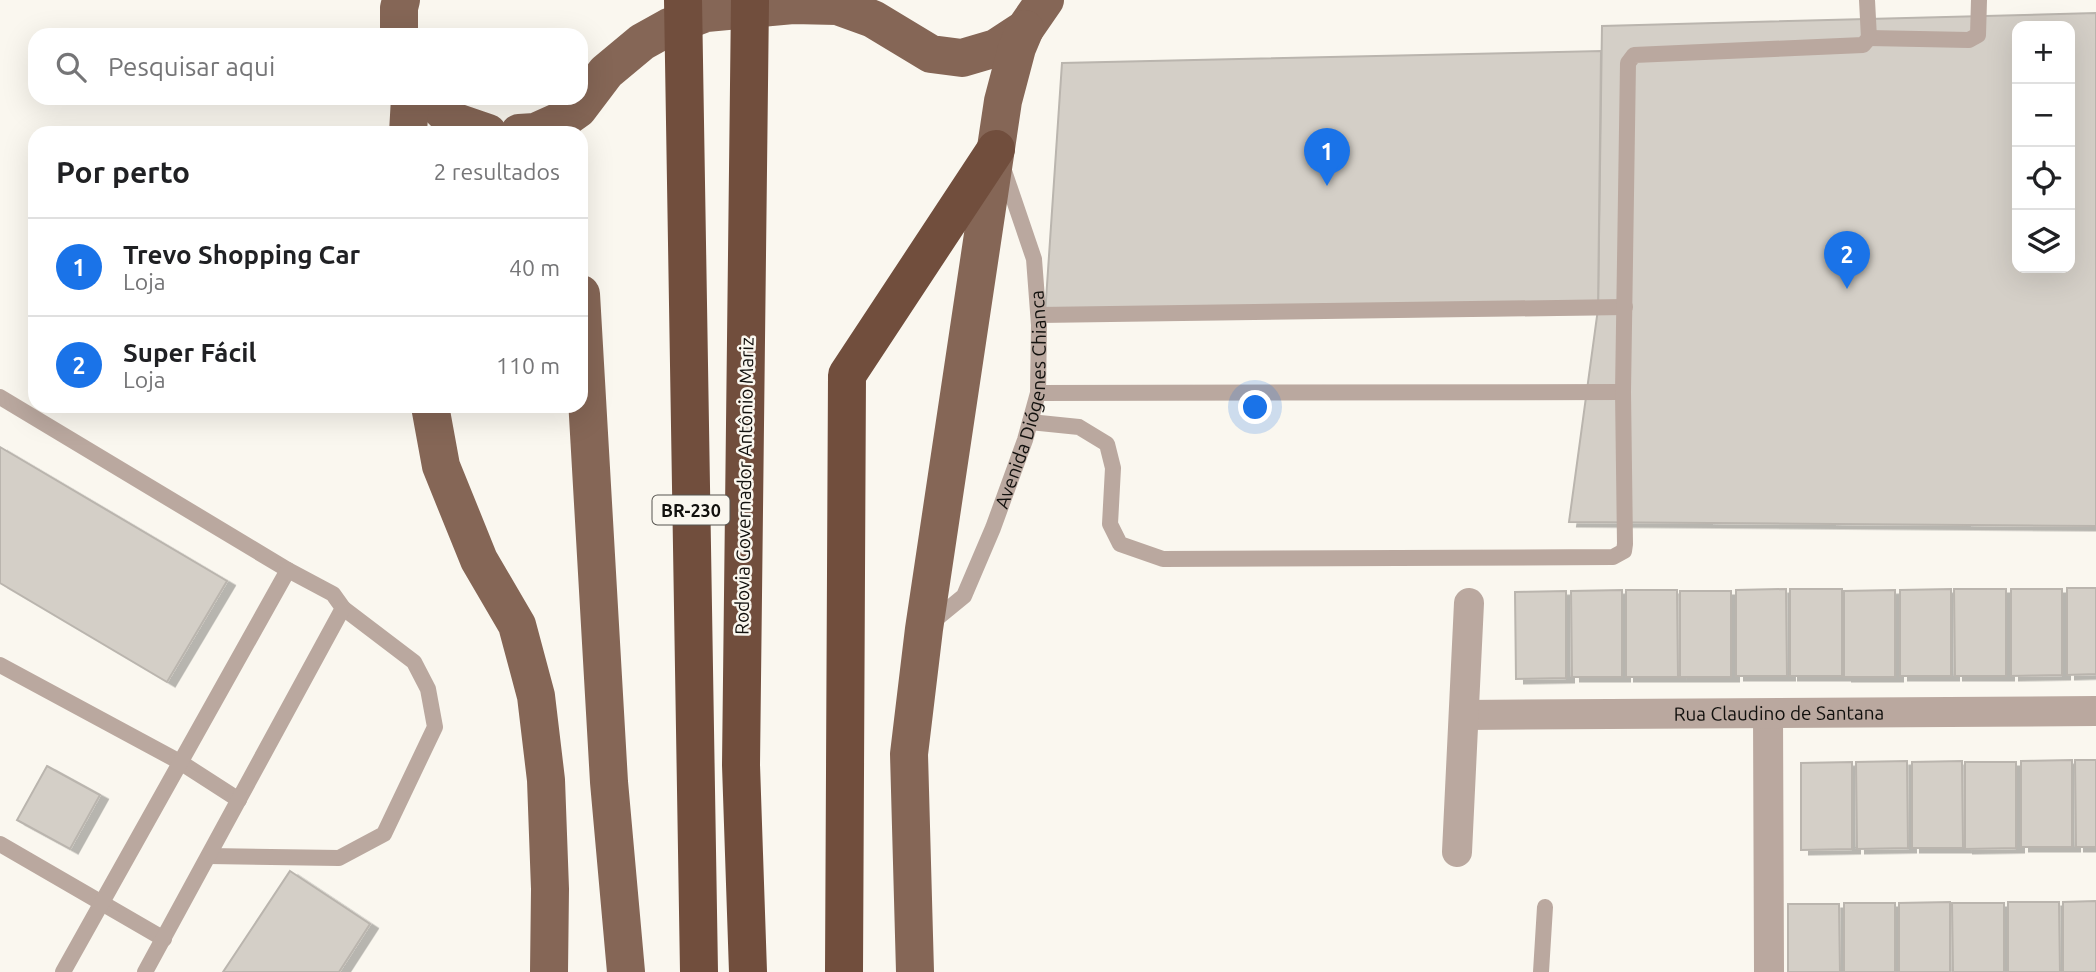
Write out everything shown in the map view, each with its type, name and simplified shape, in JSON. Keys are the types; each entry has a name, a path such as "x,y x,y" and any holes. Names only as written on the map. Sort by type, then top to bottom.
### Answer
{"highway":[{"name":"BR-230","path":"683,0 699,972"},
{"name":"Rodovia Governador Antônio Mariz","path":"748,972 741,765 750,0"},
{"path":"844,972 847,374 996,149"}],"main road":[{"path":"399,28 401,0"},
{"path":"588,102 606,72 642,42 669,27 706,13 793,5 837,6 873,19 931,54 962,58 996,48 1035,14"},
{"name":"Avenida Diógenes Chianca","path":"915,972 909,754 924,629 1003,101 1017,48 1035,14"},
{"path":"408,126 410,105"},
{"path":"437,105 453,121 468,126"},
{"path":"548,126 564,119 577,121 586,105"},
{"path":"431,413 441,466 480,560 517,625 536,696 546,780 550,889 549,972"},
{"path":"588,413 609,782 626,972"}],"street":[{"path":"1457,852 1469,603"},
{"name":"Rua Claudino de Santana","path":"1464,715 2096,711"},
{"path":"1768,714 1769,972"}],"lane":[{"path":"1030,422 1079,427 1107,444 1113,468 1111,524 1120,544 1149,556 1163,559 1613,557 1624,551 1625,544 1623,392 1630,58 1634,55 1863,45 1869,38 1867,0"},
{"path":"1869,38 1969,40 1978,35 1979,0"},
{"name":"Avenida Diógenes Chianca","path":"924,629 964,596 993,528 1038,393 1039,315 1034,259 996,149"},
{"path":"1039,315 1625,307"},
{"path":"1038,393 1623,392"},
{"path":"0,397 288,570 334,594 343,608 414,662 428,690 435,727 384,834 339,858 209,856"},
{"path":"63,972 288,570"},
{"path":"145,972 343,608"},
{"path":"0,665 180,762 239,800"},
{"path":"0,844 164,939"},
{"path":"1541,972 1545,907"}],"building":[{"path":"2096,13 2096,526 1569,522 1598,309 1602,26"},
{"path":"1601,51 1598,309 1045,315 1062,63"},
{"path":"0,447 227,581 167,682 0,583"},
{"path":"2067,588 2096,588 2096,674 2067,675"},
{"path":"1786,589 1787,676 1736,676 1736,590"},
{"path":"1790,589 1842,589 1842,676 1790,676"},
{"path":"1951,589 1951,676 1900,676 1900,590"},
{"path":"1954,589 2006,589 2006,676 1955,676"},
{"path":"2011,589 2062,589 2062,675 2011,676"},
{"path":"1622,590 1622,677 1572,677 1571,591"},
{"path":"1626,590 1677,590 1678,677 1626,677"},
{"path":"1895,590 1895,677 1844,677 1844,591"},
{"path":"1566,591 1566,678 1516,679 1515,592"},
{"path":"1680,591 1731,591 1731,677 1680,677"},
{"path":"2072,760 2072,847 2021,847 2021,761"},
{"path":"2075,760 2096,760 2096,847 2076,847"},
{"path":"1907,761 1908,848 1857,849 1856,762"},
{"path":"1962,761 1963,848 1912,848 1912,762"},
{"path":"1852,762 1852,849 1801,850 1801,763"},
{"path":"1965,762 2016,762 2016,848 1965,849"},
{"path":"47,766 100,795 70,849 17,820"},
{"path":"290,871 370,924 339,972 223,972"},
{"path":"2096,901 2096,972 2063,972 2063,902"},
{"path":"1950,902 1950,972 1899,972 1899,903"},
{"path":"2008,902 2059,902 2060,972 2008,972"},
{"path":"1844,903 1895,903 1895,972 1844,972"},
{"path":"1952,903 2004,903 2004,972 1953,972"},
{"path":"1788,904 1839,904 1840,972 1788,972"}],"place":[{"name":"Trevo Shopping Car","path":"1327,186"},
{"name":"Super Fácil","path":"1847,289"}]}
